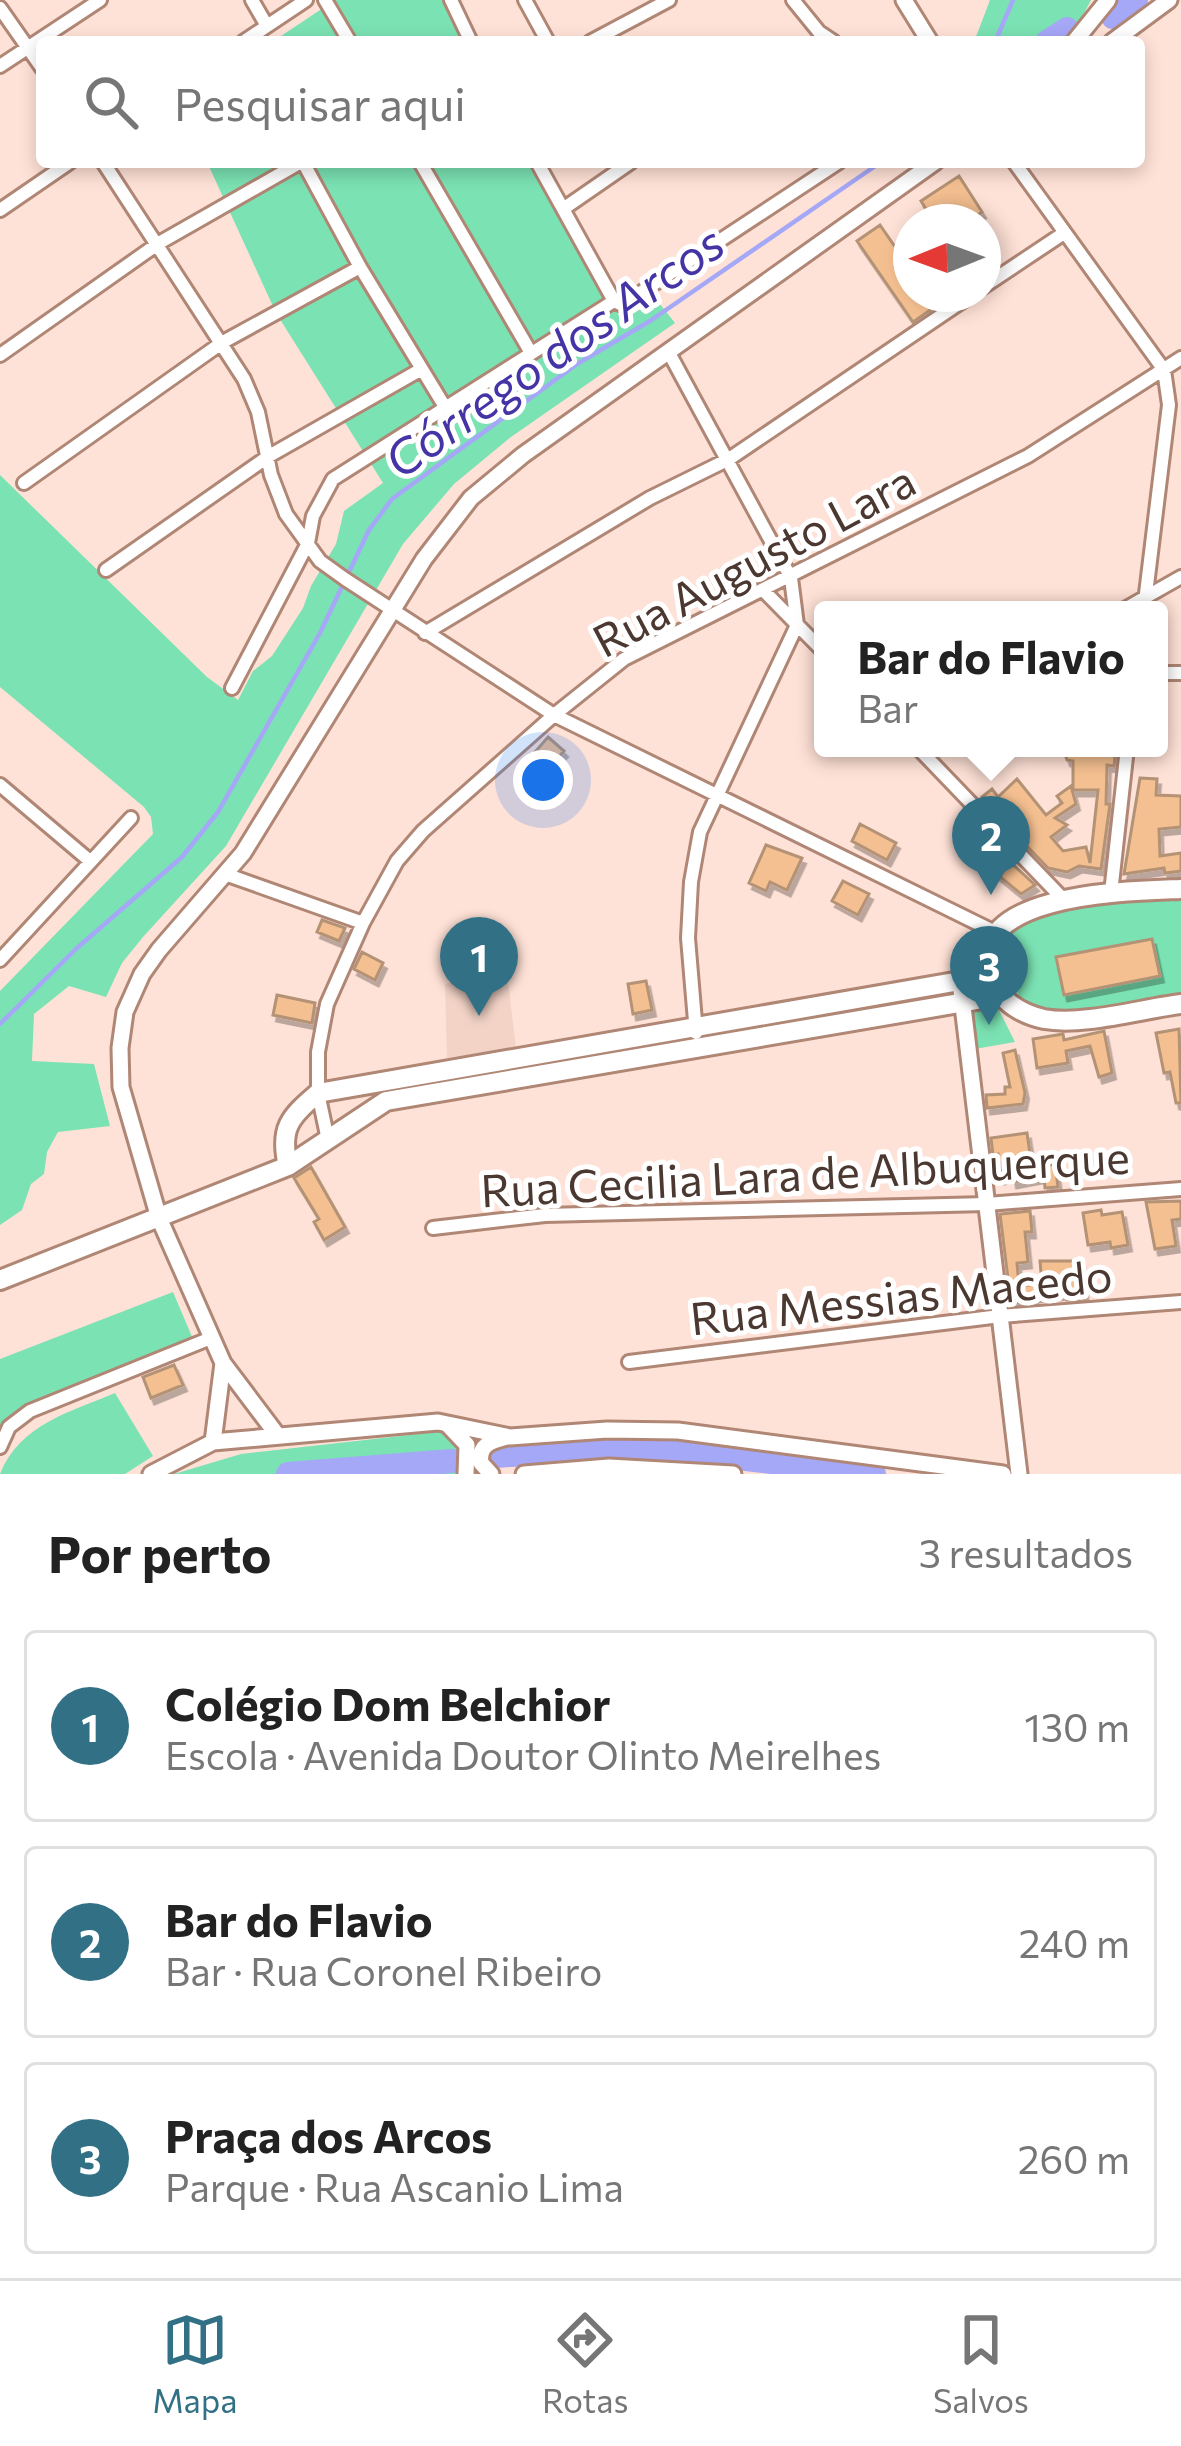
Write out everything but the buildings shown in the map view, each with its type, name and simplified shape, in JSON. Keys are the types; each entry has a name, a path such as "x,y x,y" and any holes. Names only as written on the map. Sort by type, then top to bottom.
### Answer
{"main road":[{"path":"1000,996 986,964 989,945 997,933 1028,911 1064,899 1181,889"},
{"path":"962,991 986,964"},
{"path":"288,1166 283,1145 287,1125 318,1093 549,1063 962,991 1000,996 1030,1015 1061,1020 1181,1004"},
{"path":"0,1280 288,1166 386,1101 549,1063"}],"street":[{"path":"45,36 100,0"},
{"path":"252,0 267,26"},
{"path":"252,36 306,0"},
{"path":"325,0 346,36"},
{"path":"451,0 468,36"},
{"path":"525,0 545,36"},
{"path":"601,36 669,0"},
{"path":"793,0 825,36"},
{"path":"904,0 926,36"},
{"path":"1079,36 1108,0"},
{"path":"1120,36 1169,0"},
{"path":"0,8 36,59"},
{"path":"1095,16 1096,31 1104,36"},
{"path":"0,66 36,42"},
{"path":"0,210 61,168"},
{"path":"107,168 223,342 258,412 276,493 320,560 384,607 554,715 997,933"},
{"path":"0,355 158,243 291,168"},
{"path":"305,168 420,370 446,407"},
{"path":"423,168 531,353"},
{"path":"540,168 614,301"},
{"path":"563,209 622,168"},
{"path":"232,688 308,543 313,516 333,479 614,301 628,304 830,168"},
{"path":"278,1436 223,1363 159,1218 121,1087 125,1012 159,950 244,854 384,607 471,498 927,168"},
{"path":"1017,168 1164,370 1169,405 1144,601"},
{"path":"1001,275 1064,233"},
{"path":"24,483 223,342 360,267"},
{"path":"425,633 650,498 729,459 946,312"},
{"path":"668,351 791,578 797,625 700,832 688,938 697,1037"},
{"name":"Rua Augusto Lara","path":"328,1140 318,1093 318,1052 327,1004 397,861 423,831 624,659 1028,456 1181,358"},
{"path":"106,570 269,456 420,370"},
{"path":"1148,601 1181,577"},
{"path":"764,591 814,642"},
{"path":"927,757 1064,899"},
{"path":"1111,893 1126,757"},
{"path":"0,785 89,861"},
{"path":"2,953 131,818"},
{"path":"225,874 363,923"},
{"path":"962,991 1019,1474"},
{"name":"Rua Cecilia Lara de Albuquerque","path":"433,1228 544,1215 987,1204 1181,1189"},
{"name":"Rua Messias Macedo","path":"629,1362 1000,1316 1181,1302"},
{"path":"0,1447 9,1427 30,1411 211,1338"},
{"path":"213,1442 223,1363"},
{"path":"438,1422 451,1427 467,1445 466,1474"},
{"path":"152,1474 213,1442 438,1422 510,1437"},
{"path":"491,1474 482,1463 486,1444 510,1437 607,1430 678,1431 1004,1474"},
{"path":"524,1474 609,1470 734,1474"}],"shaded area":[{"path":"507,973 516,1048 447,1058 445,984"}],"green space":[{"path":"335,0 446,0 466,36 281,36"},
{"path":"990,0 1091,0 1080,21 1044,36 976,36"},
{"path":"210,168 538,168 622,321 656,299 675,323 511,437 454,484 403,544 226,846 122,963 106,997 69,986 34,1014 32,1061 94,1064 110,1126 58,1132 47,1152 44,1174 31,1184 22,1210 0,1225 0,991 153,834 144,807 0,687 0,475 207,677 238,700 253,671 272,656 303,608 336,544 344,511 383,483 276,313"},
{"path":"1181,890 1181,1002 1077,1017 1020,1008 1007,927 1030,912"},
{"path":"996,1004 1015,1042 975,1049 968,1009"},
{"path":"173,1292 193,1339 28,1404 0,1433 0,1359"},
{"path":"115,1393 153,1456 125,1474 0,1474 33,1431"},
{"path":"445,1431 465,1444 462,1474 174,1474 241,1454"}],"waterway":[{"name":"Córrego dos Arcos","path":"998,36 1013,0"},
{"path":"1113,17 1136,0"},
{"path":"1056,36 1067,29"},
{"name":"Córrego dos Arcos","path":"0,1024 77,948 182,857 218,812 320,633 369,530 392,499 577,364 650,321 872,168"},
{"path":"496,1456 668,1450 874,1474"},
{"path":"288,1474 452,1461"}],"place":[{"name":"Bar do Flavio","path":"991,895"},
{"name":"Colégio Dom Belchior","path":"479,1016"},
{"name":"Praça dos Arcos","path":"989,1025"}]}
